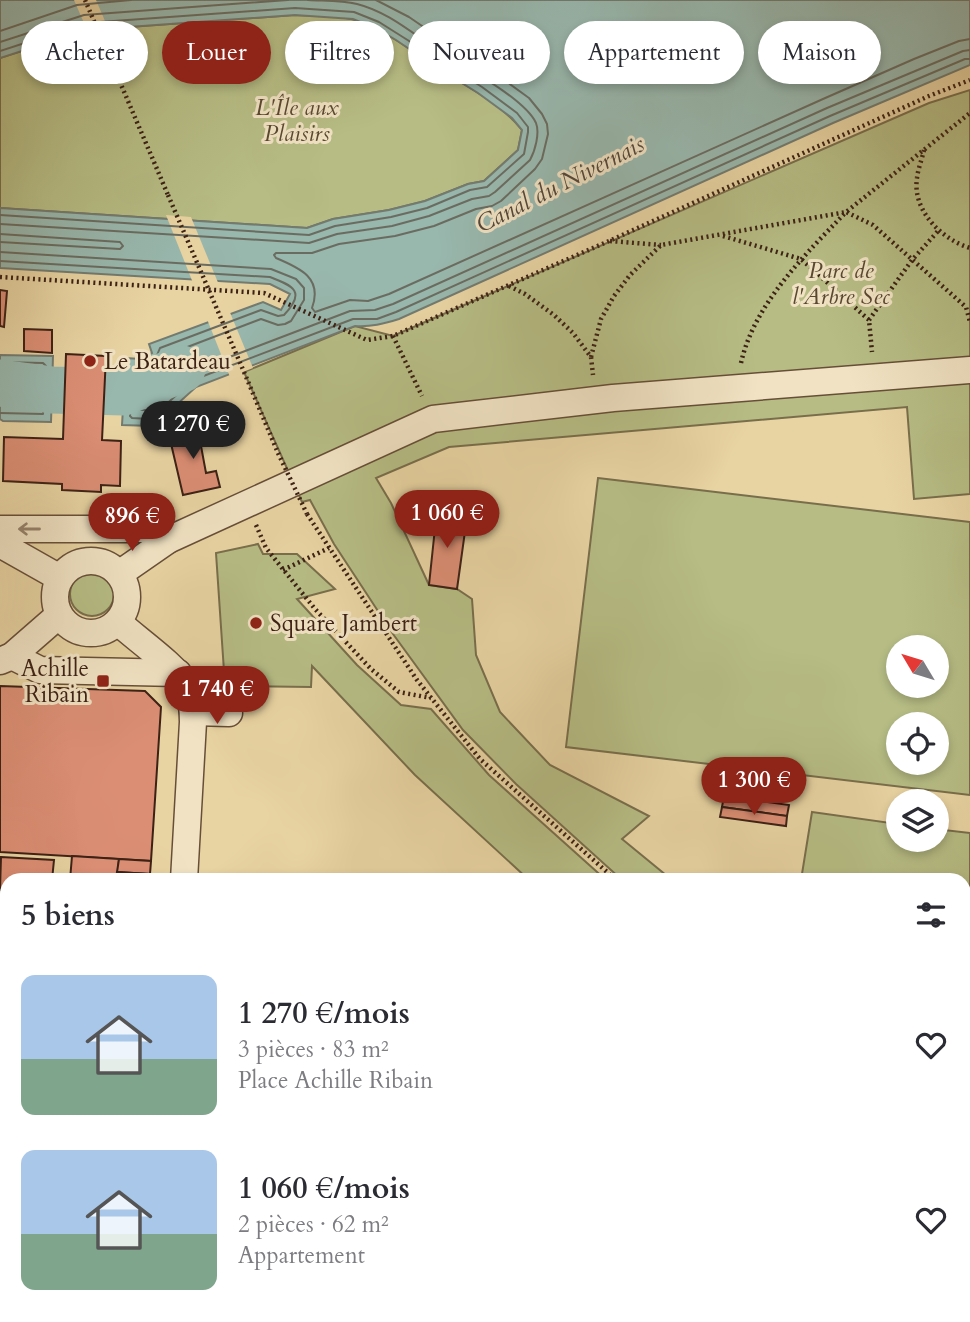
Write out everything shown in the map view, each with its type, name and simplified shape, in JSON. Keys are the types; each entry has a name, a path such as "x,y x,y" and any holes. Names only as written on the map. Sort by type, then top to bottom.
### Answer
{"street":[{"path":"119,573 168,540 433,419 736,388 970,370"},
{"path":"0,529 152,529 168,540"},
{"path":"0,544 60,578"},
{"path":"88,560 100,561 119,573 125,583 127,603 118,622 98,633 75,630 66,624 55,603 55,590 67,569 88,560"},
{"path":"6,659 59,615"},
{"path":"118,622 178,673 187,686 192,704 184,873"},
{"path":"6,659 40,670 178,673"},
{"path":"193,712 229,713"}],"path":[{"path":"85,0 273,442 307,513 417,680 480,759 608,873"},
{"path":"0,277 264,293 367,340 393,337 970,80"},
{"path":"736,388 742,359 752,332 767,305 801,259 846,212 970,113"},
{"path":"924,150 916,178 917,198 939,230 958,244 970,248"},
{"path":"609,241 662,245 846,212 873,225 968,307 970,322"},
{"path":"875,377 869,320 912,260 939,230"},
{"path":"719,235 801,259 869,320"},
{"path":"594,401 592,358 601,319 630,275 662,245"},
{"path":"509,286 526,294 554,315 573,333 592,358"},
{"path":"393,337 433,419"},
{"path":"244,506 266,548 315,609 371,669 399,692 432,698"},
{"path":"284,569 329,548"}],"green space":[{"name":"L'Île aux Plaisirs","path":"295,15 333,16 358,21 285,21 285,84 394,84 394,38 408,48 408,84 464,84 479,93 502,110 522,130 518,150 484,181 468,184 425,201 333,219 307,228 0,208 0,58 21,51 21,84 148,84 148,26 162,25 162,84 271,84 271,21 212,21"},
{"name":"Parc de l'Arbre Sec","path":"970,90 970,494 914,499 907,407 449,447 376,478 391,503 429,585 457,589 472,599 476,655 500,712 550,765 649,816 622,839 663,873 614,873 516,784 463,730 393,634 334,544 310,500 302,502 244,372 355,326 393,336 929,103"},
{"path":"598,478 970,522 970,795 949,793 949,789 920,789 566,747"},
{"path":"258,544 263,554 297,554 335,589 297,599 357,665 401,705 431,709 489,775 598,873 521,873 415,775 312,666 311,687 225,686 216,553"},
{"path":"92,572 101,573 108,578 113,585 113,603 108,610 101,615 92,616 83,615 76,610 71,603 70,594 71,585 76,578 83,573"},
{"path":"812,812 886,822 886,852 949,852 949,831 970,833 970,873 802,873"}],"water":[{"name":"Canal du Nivernais","path":"0,0 970,0 970,65 833,123 399,319 377,325 355,326 196,387 153,426 122,425 126,358 141,359 152,353 149,344 263,302 281,310 290,294 270,284 0,268 0,208 307,228 333,219 425,201 468,184 484,181 518,150 522,130 512,118 464,84 550,84 550,21 408,21 408,48 394,39 394,21 358,21 295,15 212,21 162,21 162,25 148,26 148,21 21,21 21,51 0,58"},
{"path":"0,355 53,356 51,422 0,419"}],"pier":[{"path":"74,0 96,0 105,21 83,21"},
{"path":"166,215 191,217 219,285 193,283"},
{"path":"229,310 253,368 230,377 207,319"}],"building":[{"path":"0,290 7,291 4,327 0,326"},
{"path":"24,329 52,330 52,353 24,351"},
{"path":"66,354 106,356 102,440 121,441 120,486 101,485 101,492 62,490 62,484 3,481 4,437 63,439"},
{"path":"206,427 210,444 201,446 206,473 216,471 220,487 183,495 169,435"},
{"path":"437,514 467,517 457,589 429,585 435,528 430,528 431,517 436,518"},
{"path":"0,686 145,691 161,707 151,861 0,852"},
{"path":"724,796 789,805 787,816 722,807"},
{"path":"722,807 787,816 786,826 720,817"},
{"path":"72,856 119,859 118,873 71,873"},
{"path":"1,857 54,860 53,873 1,873"},
{"path":"119,859 151,861 150,873 117,872"}],"waterway":[{"path":"0,383 52,390 124,392 182,369"}],"place":[{"name":"Le Batardeau","path":"90,361"},
{"name":"Square Jambert","path":"256,623"},
{"name":"Achille Ribain","path":"103,681"}]}
